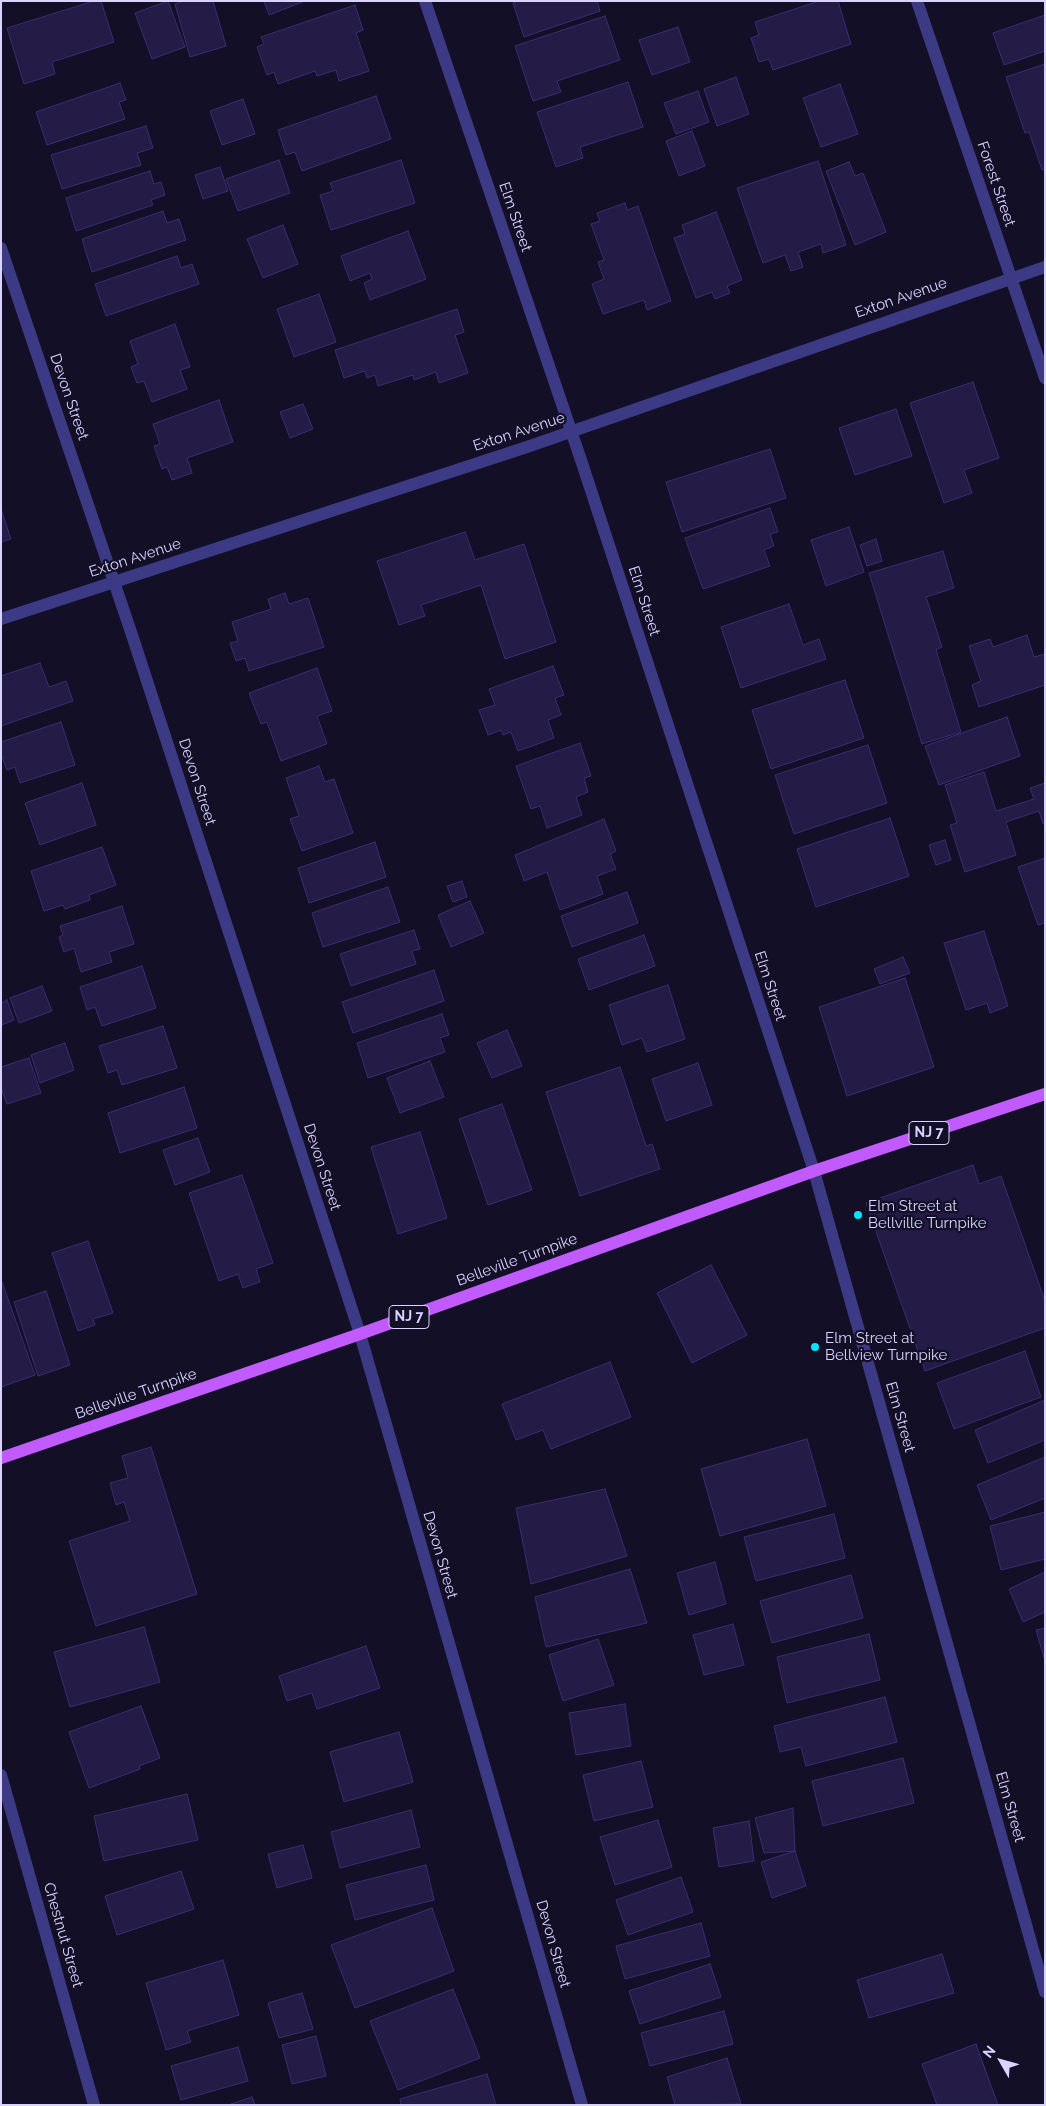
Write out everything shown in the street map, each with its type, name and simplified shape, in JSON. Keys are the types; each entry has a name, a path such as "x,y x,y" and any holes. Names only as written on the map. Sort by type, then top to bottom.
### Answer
{"main road":[{"name":"Belleville Turnpike","path":"1,1458 360,1334 814,1171 1045,1094"}],"street":[{"name":"Elm Street","path":"425,1 571,432 814,1171 1045,1992"},
{"name":"Forest Street","path":"917,1 1045,378"},
{"name":"Devon Street","path":"1,248 114,581 360,1334 582,2105"},
{"name":"Exton Avenue","path":"1,619 571,432 1045,266"},
{"name":"Chestnut Street","path":"1,1775 94,2105"}],"building":[{"path":"94,1 101,1 114,42 52,62 55,74 24,84 7,28"},
{"path":"168,1 185,47 152,59 135,13"},
{"path":"183,1 213,1 226,46 190,57 175,4"},
{"path":"264,1 305,1 269,15"},
{"path":"519,1 597,1 600,11 524,37 513,3"},
{"path":"819,1 838,1 851,44 773,70 769,59 759,62 751,38 759,35 755,22"},
{"path":"355,5 363,30 356,33 369,71 339,81 336,70 317,76 315,71 278,84 274,72 267,75 257,47 264,44 261,37"},
{"path":"1045,15 1045,51 1004,65 993,33"},
{"path":"605,16 620,60 557,81 561,92 533,101 515,46"},
{"path":"678,27 690,62 652,75 639,40"},
{"path":"1045,64 1045,170 1042,170 1029,132 1025,133 1006,77"},
{"path":"736,77 749,114 717,126 704,89"},
{"path":"628,82 643,127 580,147 583,158 556,167 537,112"},
{"path":"120,83 126,100 119,102 125,119 47,145 36,112"},
{"path":"840,84 858,134 821,147 803,98"},
{"path":"698,91 709,122 676,134 664,103"},
{"path":"376,96 391,139 302,171 295,152 286,155 278,130"},
{"path":"243,99 255,134 222,145 210,111"},
{"path":"146,126 153,148 137,153 141,165 62,189 51,155"},
{"path":"692,131 705,166 679,176 666,141"},
{"path":"279,160 290,193 238,211 226,179"},
{"path":"401,160 415,203 331,230 320,195 333,191 330,183"},
{"path":"818,161 846,245 823,253 821,244 798,252 803,267 791,271 785,255 763,263 737,188"},
{"path":"849,162 855,176 863,173 886,232 855,245 826,171"},
{"path":"220,167 228,191 203,199 195,175"},
{"path":"150,171 154,184 161,182 165,195 151,200 153,205 76,231 66,198"},
{"path":"625,203 627,210 638,206 671,301 647,310 644,300 603,314 592,284 604,279 598,262 604,260 591,224 600,221 597,213"},
{"path":"163,211 167,223 179,219 186,240 92,272 82,239"},
{"path":"716,212 742,280 727,286 730,293 715,299 712,292 696,298 674,238 685,234 682,225"},
{"path":"283,225 298,264 263,278 247,239"},
{"path":"408,231 426,279 370,300 364,283 372,279 370,273 350,281 341,256"},
{"path":"177,256 181,268 192,264 199,284 106,316 95,284"},
{"path":"319,294 336,342 294,357 277,309"},
{"path":"457,309 464,332 455,335 468,373 439,383 436,372 414,380 413,375 378,386 375,375 367,378 365,371 344,378 335,350"},
{"path":"175,324 190,367 180,370 187,389 152,402 144,381 137,383 131,367 138,364 130,341"},
{"path":"973,382 999,458 964,470 972,493 944,503 910,403"},
{"path":"219,400 233,442 187,458 192,473 172,480 167,467 162,469 154,446 160,444 153,424"},
{"path":"303,404 313,429 290,438 280,412"},
{"path":"896,409 912,456 855,475 839,428"},
{"path":"770,449 786,498 682,532 666,482"},
{"path":"770,508 778,532 770,534 774,546 764,550 770,566 703,589 685,538"},
{"path":"1,509 11,539 1,542"},
{"path":"849,527 864,572 826,586 811,540"},
{"path":"465,532 475,560 524,544 556,642 505,659 481,585 421,605 425,616 399,625 377,561"},
{"path":"876,539 882,561 867,566 860,545"},
{"path":"943,551 954,588 926,597 942,647 936,650 961,732 922,744 869,573"},
{"path":"285,593 289,604 308,598 324,647 249,671 245,658 236,661 230,643 238,641 232,622 271,609 268,599"},
{"path":"789,604 803,645 819,639 826,659 741,688 721,627"},
{"path":"1027,635 1034,657 1045,654 1045,685 979,707 972,685 981,681 969,646 990,639 993,647"},
{"path":"40,663 49,687 66,681 73,701 1,726 1,676"},
{"path":"553,666 564,695 555,698 561,715 548,720 554,738 518,751 511,732 503,735 501,730 488,735 479,710 495,705 489,689"},
{"path":"317,668 332,711 317,716 327,744 281,761 267,722 261,724 249,693"},
{"path":"845,680 864,738 771,769 752,710"},
{"path":"1007,717 1020,756 939,785 925,746"},
{"path":"61,722 75,765 20,783 15,767 7,770 1,754 1,742"},
{"path":"580,743 591,776 584,778 588,792 576,797 582,815 547,828 540,806 531,809 516,766"},
{"path":"868,745 887,803 794,834 775,775"},
{"path":"319,766 325,782 334,779 353,833 302,851 290,819 299,816 286,778"},
{"path":"984,772 996,811 1034,799 1030,788 1045,783 1045,823 1043,824 1039,811 1006,822 1016,855 965,872 950,825 957,823 945,785"},
{"path":"82,783 96,825 40,845 25,803"},
{"path":"890,818 909,876 816,907 797,849"},
{"path":"604,819 616,851 610,854 616,869 597,876 603,894 560,910 547,872 524,881 515,855"},
{"path":"945,840 951,860 936,865 929,845"},
{"path":"375,842 386,877 309,903 298,868"},
{"path":"102,847 116,885 89,895 90,900 65,909 63,905 44,911 31,871"},
{"path":"1045,858 1045,923 1038,925 1018,867"},
{"path":"462,881 467,897 453,902 447,886"},
{"path":"388,887 400,922 323,947 312,913"},
{"path":"627,892 638,923 572,947 561,916"},
{"path":"470,901 484,933 451,947 438,915"},
{"path":"122,906 134,944 109,952 112,962 81,972 74,948 64,952 59,937 63,935 60,926"},
{"path":"414,930 420,949 412,951 416,964 351,986 340,954"},
{"path":"984,931 1008,1006 990,1013 987,1003 966,1010 944,943"},
{"path":"644,935 655,966 589,990 578,959"},
{"path":"903,957 910,973 880,984 874,969"},
{"path":"142,966 156,1008 102,1026 95,1007 87,1010 80,987"},
{"path":"434,970 444,1001 353,1033 342,1002"},
{"path":"905,978 934,1067 847,1096 819,1007"},
{"path":"668,985 685,1039 647,1052 642,1038 622,1045 609,1005"},
{"path":"42,986 52,1011 19,1023 10,998"},
{"path":"7,1000 14,1020 2,1025 1,1003"},
{"path":"442,1014 449,1035 440,1038 445,1052 368,1078 357,1043"},
{"path":"163,1026 177,1068 122,1085 117,1070 108,1073 99,1046"},
{"path":"507,1030 522,1066 492,1078 477,1043"},
{"path":"65,1043 74,1070 40,1083 31,1055"},
{"path":"29,1058 41,1093 7,1104 1,1088 1,1067"},
{"path":"430,1061 444,1097 400,1113 387,1078"},
{"path":"698,1063 712,1105 666,1121 652,1079"},
{"path":"620,1067 646,1146 652,1144 660,1169 580,1196 546,1092"},
{"path":"184,1087 197,1128 120,1153 108,1113"},
{"path":"502,1104 532,1190 488,1205 459,1119"},
{"path":"420,1132 447,1218 398,1234 371,1147"},
{"path":"198,1138 210,1172 175,1185 163,1150"},
{"path":"973,1165 979,1184 1001,1176 1045,1301 1045,1328 925,1371 866,1203"},
{"path":"242,1175 273,1263 256,1269 260,1282 243,1288 238,1274 219,1281 189,1193"},
{"path":"88,1241 113,1313 93,1319 95,1325 78,1331 52,1253"},
{"path":"711,1265 747,1335 692,1363 657,1293"},
{"path":"1,1279 35,1375 1,1387"},
{"path":"46,1291 70,1365 38,1376 14,1302"},
{"path":"1025,1351 1041,1397 954,1429 937,1383"},
{"path":"610,1362 631,1417 551,1449 543,1430 516,1440 502,1404"},
{"path":"1045,1400 1045,1440 988,1463 975,1430"},
{"path":"807,1439 826,1506 720,1536 701,1469"},
{"path":"151,1447 197,1594 96,1626 69,1541 130,1521 124,1502 116,1505 110,1483 128,1478 122,1456"},
{"path":"1045,1457 1045,1498 991,1520 977,1485"},
{"path":"605,1489 627,1556 531,1584 516,1508"},
{"path":"1045,1512 1045,1559 1001,1570 990,1526"},
{"path":"834,1514 845,1558 756,1581 744,1537"},
{"path":"715,1562 726,1604 689,1615 677,1573"},
{"path":"630,1569 647,1623 546,1647 535,1597"},
{"path":"1045,1572 1045,1612 1023,1622 1009,1589"},
{"path":"851,1575 863,1618 772,1643 760,1601"},
{"path":"733,1624 744,1665 704,1675 693,1635"},
{"path":"144,1627 160,1682 70,1707 54,1652"},
{"path":"1045,1628 1045,1661 1036,1630"},
{"path":"869,1634 880,1680 787,1703 777,1657"},
{"path":"598,1639 614,1685 563,1701 549,1655"},
{"path":"366,1646 380,1688 317,1709 312,1693 287,1701 279,1676"},
{"path":"885,1697 897,1742 806,1766 801,1747 780,1752 774,1726"},
{"path":"625,1704 631,1746 576,1755 569,1713"},
{"path":"141,1706 160,1758 139,1766 140,1769 89,1788 69,1732"},
{"path":"399,1732 413,1782 344,1802 330,1752"},
{"path":"903,1758 914,1803 823,1826 812,1781"},
{"path":"641,1761 653,1807 594,1821 583,1775"},
{"path":"187,1794 198,1840 104,1861 94,1816"},
{"path":"793,1808 795,1851 764,1853 755,1818"},
{"path":"411,1810 420,1847 340,1868 331,1832"},
{"path":"658,1820 672,1867 615,1885 600,1837"},
{"path":"749,1821 754,1861 719,1867 713,1828"},
{"path":"303,1845 312,1878 277,1888 268,1854"},
{"path":"795,1851 806,1886 772,1898 761,1862"},
{"path":"426,1865 434,1900 355,1920 346,1885"},
{"path":"181,1871 194,1909 117,1935 105,1896"},
{"path":"681,1877 693,1912 628,1935 616,1900"},
{"path":"432,1908 454,1971 355,2008 331,1945"},
{"path":"701,1923 710,1956 625,1979 616,1946"},
{"path":"942,1954 954,1993 869,2018 857,1980"},
{"path":"223,1960 239,2015 187,2031 191,2042 166,2050 146,1983"},
{"path":"710,1964 721,1997 640,2024 629,1991"},
{"path":"453,1989 480,2058 398,2090 370,2021"},
{"path":"302,1993 313,2029 279,2038 268,2003"},
{"path":"724,2011 733,2044 650,2066 641,2033"},
{"path":"316,2036 326,2076 292,2084 282,2045"},
{"path":"976,2044 998,2105 937,2105 922,2064"},
{"path":"238,2047 248,2081 181,2100 171,2066"},
{"path":"727,2058 741,2104 675,2105 667,2077"},
{"path":"487,2074 496,2105 401,2105 400,2099"},
{"path":"252,2097 255,2105 228,2105"}],"place":[{"name":"Elm Street at Bellville Turnpike","path":"858,1215"},
{"name":"Elm Street at Bellview Turnpike","path":"815,1347"}]}
